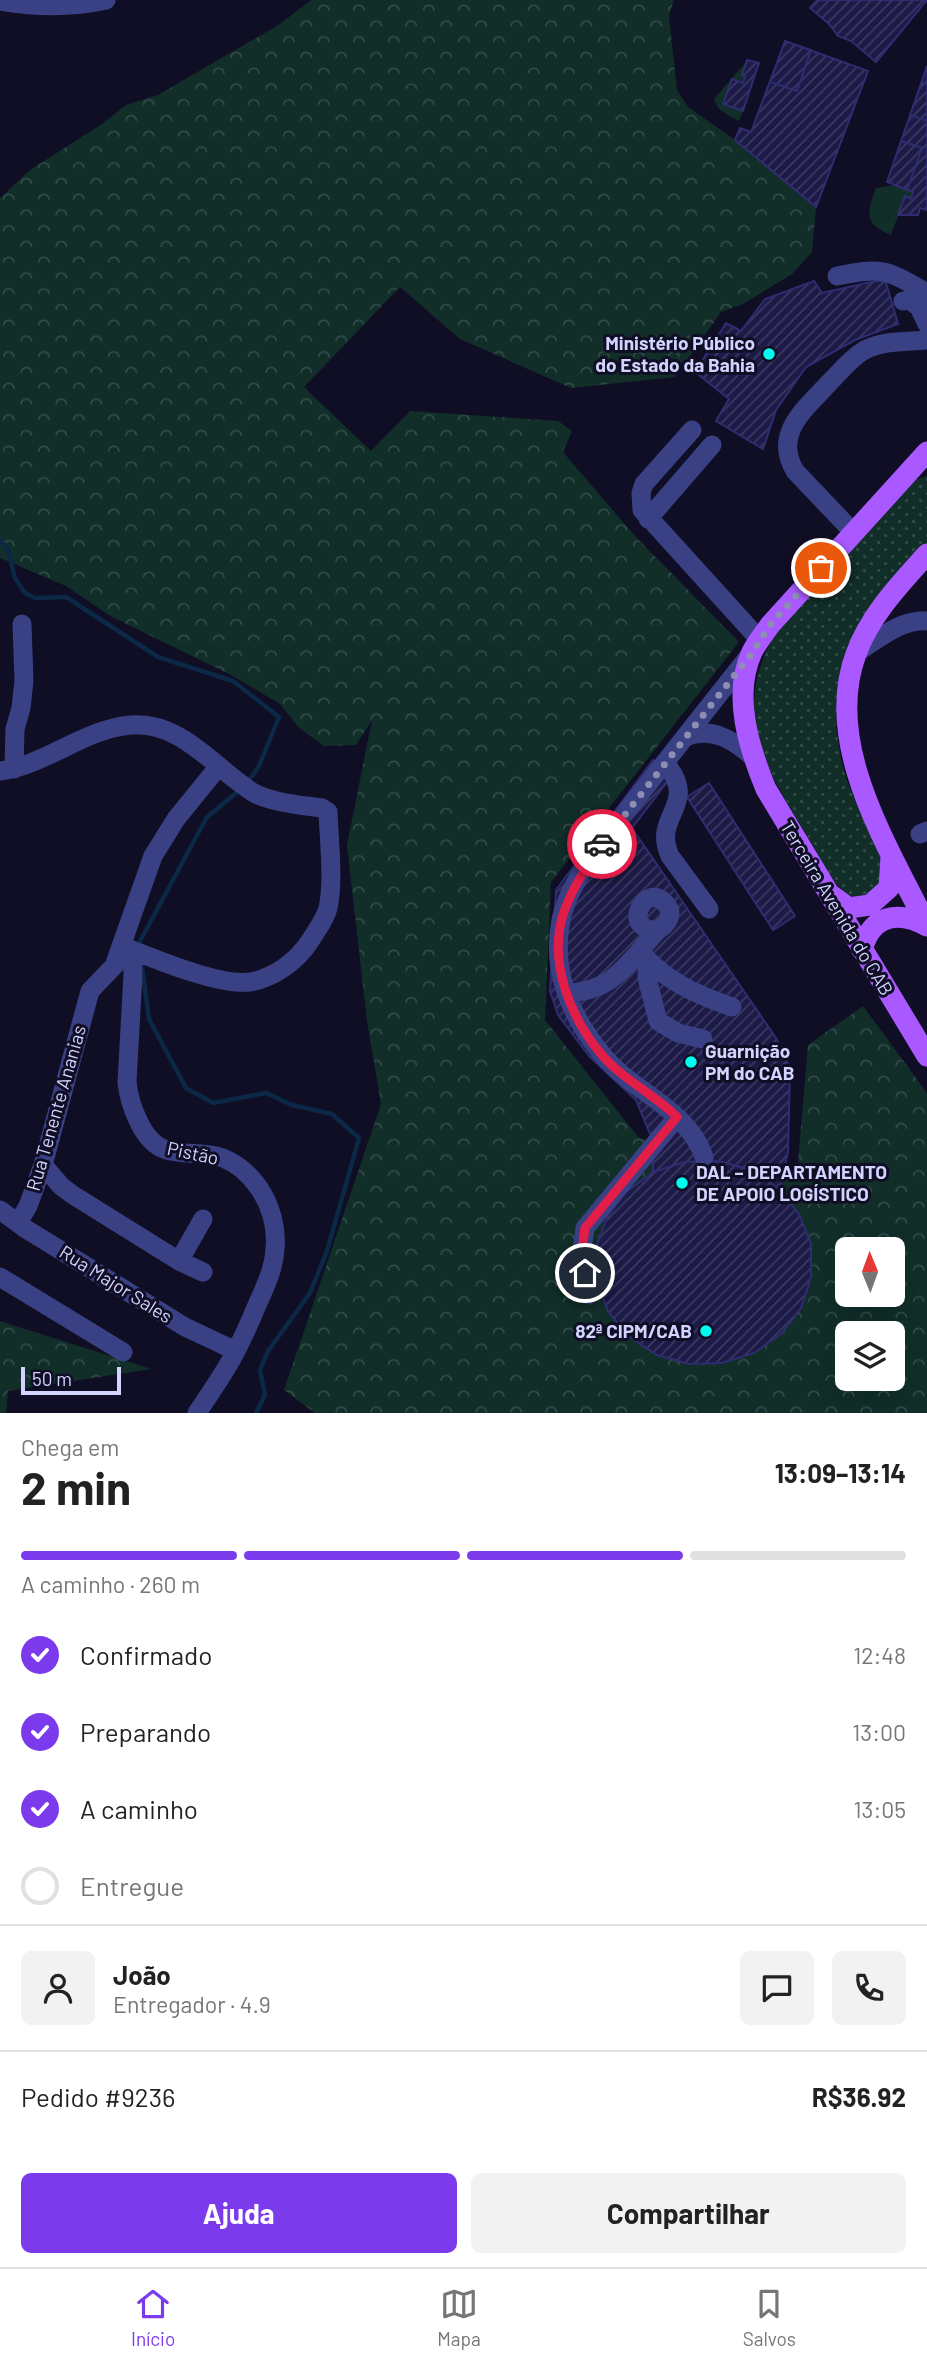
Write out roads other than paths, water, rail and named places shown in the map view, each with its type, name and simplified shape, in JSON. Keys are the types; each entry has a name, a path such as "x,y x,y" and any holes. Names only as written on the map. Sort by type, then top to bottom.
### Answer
{"main road":[{"path":"756,646 770,625 853,532 918,469 927,452"},
{"path":"927,554 879,612 856,653 847,692 849,743 857,774 927,926"},
{"name":"Terceira Avenida do CAB","path":"756,646 747,667 743,694 753,757 771,798 927,1056"},
{"path":"827,891 839,903 849,908 870,905 889,888 891,852"},
{"path":"862,950 869,931 888,918 909,918 927,926"}],"street":[{"path":"0,1 58,6 83,5 106,0"},
{"path":"836,276 864,271 885,271 927,293"},
{"path":"903,301 909,300 919,307 927,324"},
{"path":"853,532 795,471 786,449 789,436 795,421 806,408 864,351 884,344 927,340"},
{"path":"692,430 644,484 640,501 642,510 756,646 604,840 570,895 562,917 558,944 566,993 575,1015 602,1055 677,1117 695,1138 704,1157"},
{"path":"649,519 712,445"},
{"path":"856,653 908,623 927,621"},
{"path":"7,770 24,681 22,624"},
{"path":"7,770 91,736 132,725 150,726 176,735 204,753 255,793 322,808 328,812 328,910 295,960 266,978 249,982 232,981 180,967 127,948 153,856 176,819 219,766"},
{"path":"685,737 695,733 716,733 753,757"},
{"path":"665,762 676,775 679,793 665,830 666,847 709,909"},
{"path":"566,993 581,993 605,985 643,955 658,930"},
{"name":"Rua Tenente Ananias","path":"18,1223 28,1206 43,1165 90,991 127,948"},
{"name":"Pistão","path":"127,948 133,990 127,1082 135,1116 154,1143 165,1150 222,1157 239,1166 264,1195 272,1216 275,1250 272,1268 236,1351 197,1413"},
{"path":"643,955 657,970 685,989 732,1007"},
{"path":"643,955 658,1021 678,1033 703,1039"},
{"path":"589,1295 582,1251 585,1228 677,1117"},
{"path":"43,1165 61,1186 73,1195 179,1261 203,1272"},
{"name":"Rua Major Sales","path":"0,1210 185,1327 236,1351"},
{"path":"179,1261 203,1219"},
{"path":"0,1277 123,1352"}],"waterway":[{"path":"0,540 8,550 15,578 25,593 35,598 66,597 158,657 233,681 279,717 259,766 247,783"},
{"path":"140,947 139,943 207,817 241,789"},
{"path":"141,959 149,1019 186,1088 213,1103 266,1093 292,1105 332,1114 359,1138 327,1251 310,1293 268,1351 260,1370 265,1395 256,1413"}],"place":[{"name":"Ministério Público do Estado da Bahia","path":"769,354"},
{"name":"Guarnição PM do CAB","path":"691,1062"},
{"name":"DAL – DEPARTAMENTO DE APOIO LOGÍSTICO","path":"682,1183"},
{"name":"82ª CIPM/CAB","path":"706,1331"}]}
